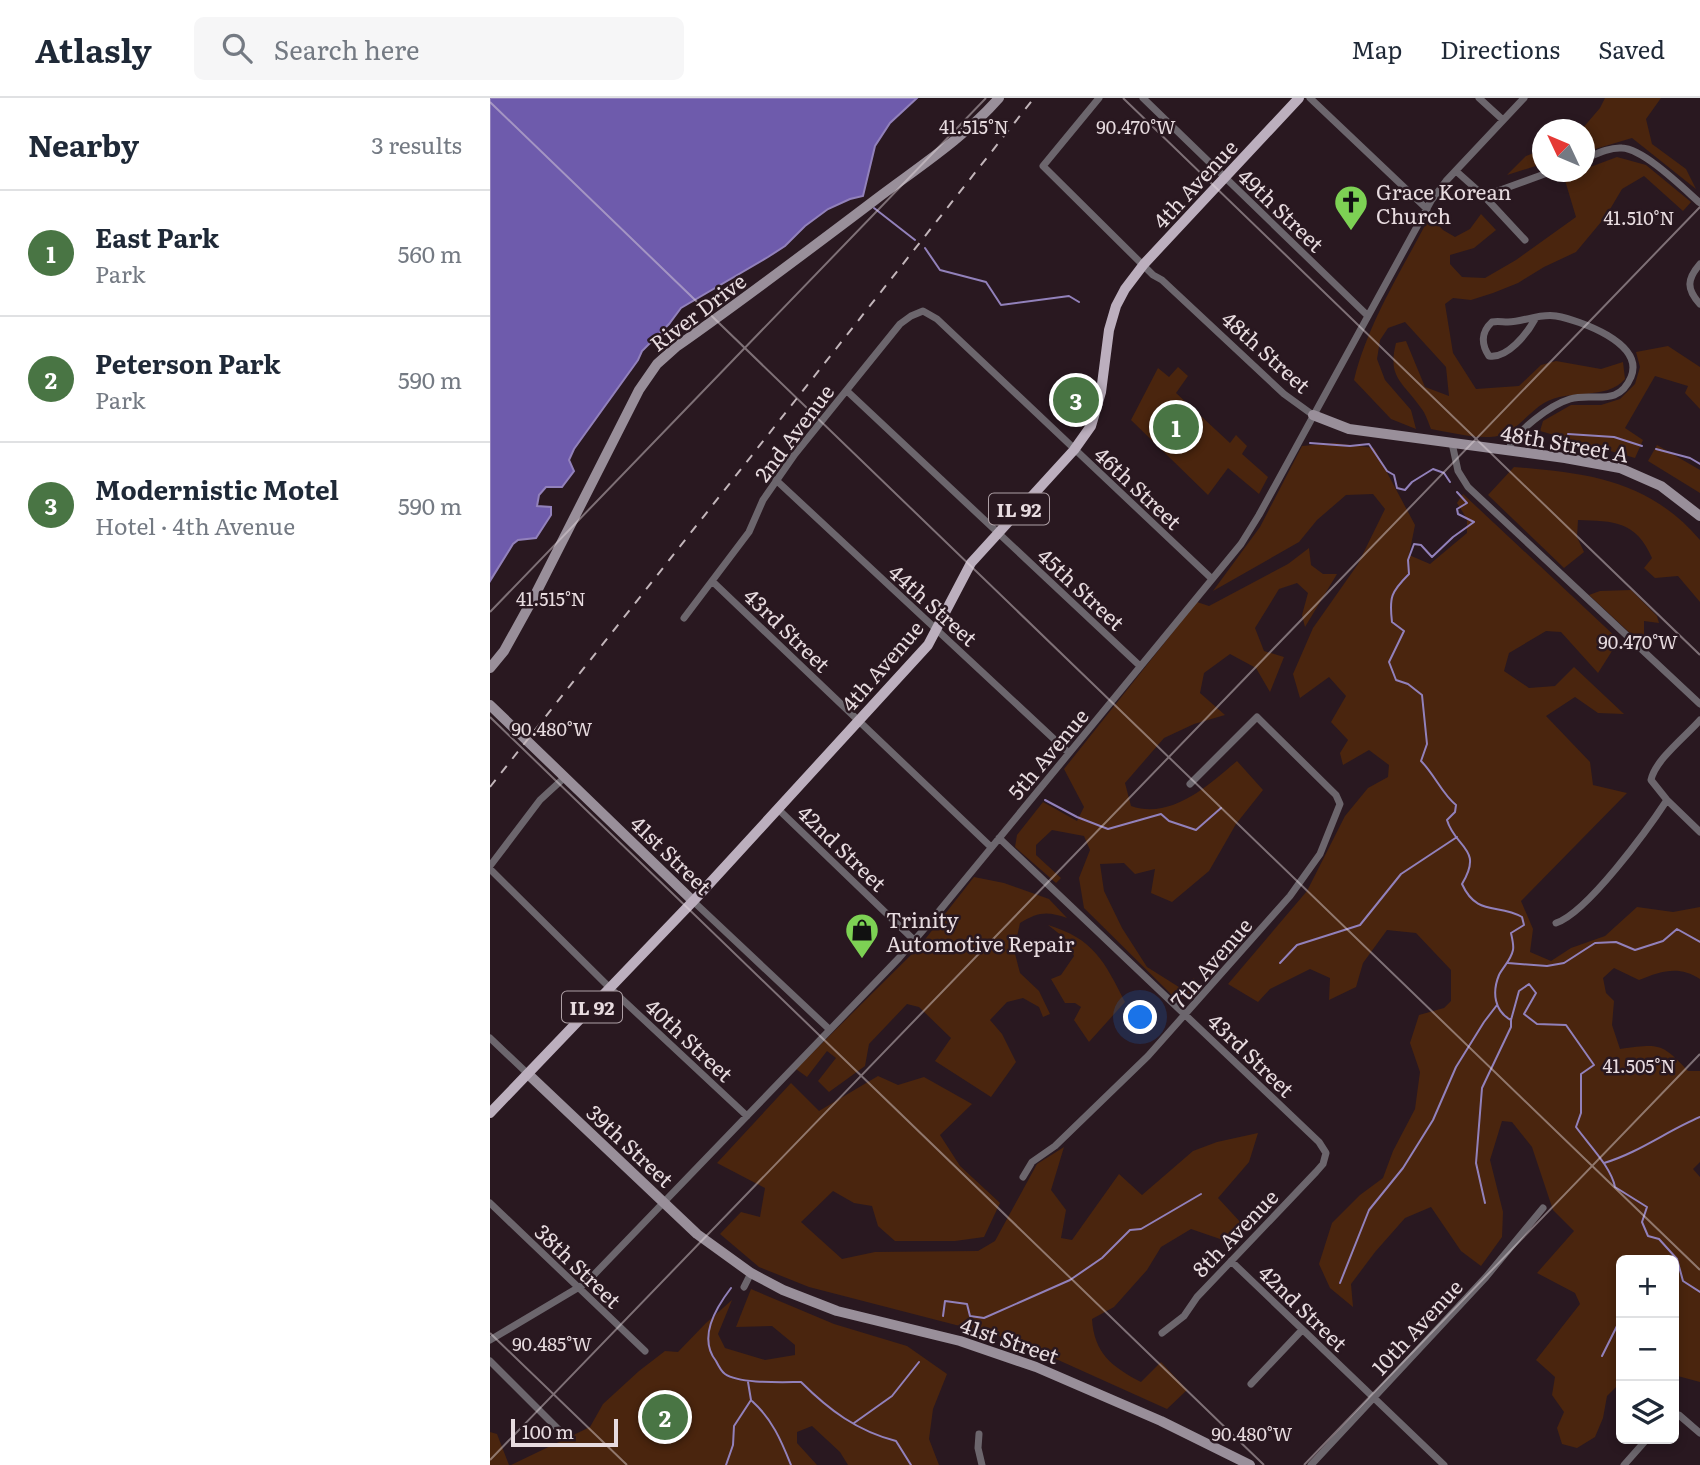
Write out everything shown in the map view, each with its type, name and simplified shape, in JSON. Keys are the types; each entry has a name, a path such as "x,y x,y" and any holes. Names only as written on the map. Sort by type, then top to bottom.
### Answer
{"main road":[{"name":"4th Avenue","path":"490,1113 693,901 928,645 971,563 1074,450 1091,426 1098,405 1109,330 1115,306 1125,289 1144,264 1299,98"}],"street":[{"name":"River Drive","path":"490,668 504,651 535,595 639,390 657,365 676,347 941,152 999,98"},
{"name":"48th Street","path":"1098,98 1043,166 1147,269 1284,394 1313,415 1349,429 1452,443"},
{"name":"49th Street","path":"1143,98 1368,316"},
{"path":"1310,98 1427,209"},
{"path":"1479,98 1503,120"},
{"name":"5th Avenue","path":"490,1340 579,1289 914,940 999,838 1250,530 1427,209 1456,171 1524,98"},
{"path":"1595,156 1626,148 1654,165 1700,203"},
{"path":"1456,171 1484,196 1525,240"},
{"path":"1484,196 1532,179"},
{"path":"1700,264 1691,276 1689,285 1700,304"},
{"name":"46th Street","path":"918,312 929,313 937,319 1212,578"},
{"name":"2nd Avenue","path":"684,618 749,532 763,500 776,480 900,324 918,312"},
{"path":"1508,450 1525,429 1547,410 1570,398 1594,399 1616,394 1627,384 1633,369 1629,354 1618,341 1555,316 1492,322 1484,330 1483,336 1489,356 1494,358 1506,352 1535,319"},
{"name":"45th Street","path":"847,391 1140,666"},
{"path":"1452,443 1458,471 1468,487 1700,704"},
{"name":"48th Street A","path":"1452,443 1620,468 1661,486 1700,516"},
{"name":"44th Street","path":"776,480 1069,753"},
{"name":"43rd Street","path":"712,581 991,847"},
{"name":"41st Street","path":"490,705 829,1029"},
{"name":"7th Avenue","path":"1023,1177 1032,1162 1044,1156 1073,1130 1186,1016 1312,868 1339,810 1340,800 1336,795 1257,717 1190,783"},
{"path":"1700,720 1667,755 1651,780 1700,832"},
{"path":"490,867 540,800 565,777"},
{"path":"1556,923 1578,908 1629,853 1667,800"},
{"name":"42nd Street","path":"778,809 914,940"},
{"name":"43rd Street","path":"999,838 1319,1142 1326,1153"},
{"name":"40th Street","path":"490,867 610,988 747,1116"},
{"name":"39th Street","path":"490,1038 697,1234 751,1273"},
{"name":"8th Avenue","path":"1162,1333 1184,1316 1197,1297 1230,1261 1316,1172 1323,1164 1326,1153"},
{"name":"38th Street","path":"490,1203 645,1351"},
{"name":"10th Avenue","path":"1311,1465 1486,1277 1543,1208"},
{"name":"42nd Street","path":"1230,1261 1444,1465"},
{"path":"744,1287 751,1273"},
{"name":"41st Street","path":"751,1273 783,1290 837,1311 960,1342 1048,1372 1191,1434 1250,1465"},
{"path":"1251,1384 1302,1330"},
{"path":"490,1361 559,1430"},
{"path":"1679,1416 1700,1433"},
{"path":"979,1434 978,1448 982,1465"},
{"path":"1624,1465 1643,1444"}],"shaded area":[{"path":"490,98 917,98 890,123 875,146 863,196 828,209 805,226 785,246 681,308 642,351 574,449 569,460 574,471 562,487 546,487 539,495 537,506 551,507 551,515 536,538 518,540 513,544 490,581"},
{"path":"1605,98 1661,98 1646,119 1652,144 1686,169 1696,189 1632,138 1595,149 1595,119 1591,119"},
{"path":"1532,154 1532,167 1507,175 1526,156"},
{"path":"1617,157 1646,165 1691,202 1683,211 1644,176 1622,189 1606,216 1576,252 1518,283 1493,293 1471,300 1453,298 1445,304 1453,353 1476,389 1519,386 1541,365 1556,361 1601,369 1623,362 1625,379 1608,390 1565,396 1544,403 1513,429 1498,436 1475,437 1431,429 1423,410 1395,372 1396,343 1406,341 1425,387 1449,396 1446,367 1405,322 1388,328 1380,340 1377,359 1385,380 1411,410 1416,429 1391,419 1354,380 1377,316 1430,216 1443,230 1455,237 1470,229 1481,214 1496,230 1474,248 1450,255 1450,264 1462,277 1485,278 1516,260 1576,217 1566,182 1595,182 1595,165"},
{"path":"1668,346 1700,367 1700,409 1685,393 1688,386 1655,376 1625,428 1643,440 1635,458 1540,431 1543,421 1571,405 1601,405 1620,399 1635,384 1640,367 1636,352"},
{"path":"1178,367 1188,376 1176,393 1230,443 1236,435 1247,446 1242,454 1268,477 1259,494 1228,468 1208,495 1131,420 1158,368 1169,377"},
{"path":"1335,443 1374,448 1415,525 1409,555 1430,564 1467,533 1467,519 1457,503 1463,494 1619,640 1598,673 1561,632 1546,631 1509,653 1504,671 1529,688 1555,686 1574,667 1624,714 1598,713 1575,697 1546,716 1590,762 1593,785 1627,793 1521,901 1533,929 1530,952 1551,961 1571,948 1605,936 1637,907 1673,912 1700,907 1700,979 1685,972 1670,971 1639,980 1614,968 1603,978 1606,993 1614,1001 1612,1025 1620,1049 1658,1047 1688,1071 1700,1071 1700,1162 1693,1169 1700,1177 1700,1382 1679,1376 1679,1255 1616,1255 1616,1387 1607,1396 1603,1418 1595,1437 1577,1448 1562,1444 1557,1428 1564,1412 1552,1395 1555,1377 1536,1360 1580,1304 1575,1293 1537,1273 1574,1231 1553,1210 1532,1147 1512,1122 1502,1121 1490,1160 1503,1212 1502,1237 1481,1266 1461,1251 1431,1207 1405,1218 1375,1252 1351,1284 1353,1307 1330,1288 1319,1264 1332,1223 1360,1195 1383,1178 1393,1151 1415,1109 1420,1072 1410,1043 1419,1015 1444,1008 1451,1001 1451,970 1416,933 1387,930 1363,963 1356,987 1329,1000 1330,978 1310,969 1270,989 1258,1002 1228,984 1307,891 1345,816 1368,788 1388,777 1389,765 1369,750 1343,765 1340,753 1348,740 1331,722 1346,696 1329,677 1300,698 1293,674 1313,628 1358,564 1385,509 1373,494 1346,495 1317,520 1299,542 1213,591 1260,527 1302,446"},
{"path":"1657,445 1700,470 1700,493 1648,461"},
{"path":"1514,467 1567,472 1615,483 1660,504 1700,540 1700,602 1678,576 1655,578 1644,568 1652,558 1646,546 1631,530 1613,523 1578,520 1577,537 1584,552 1564,568 1488,495"},
{"path":"1309,548 1311,565 1323,574 1337,574 1305,627 1302,615 1308,593 1297,583 1279,589 1255,628 1264,651 1284,657 1270,692 1256,668 1230,654 1204,673 1200,693 1225,715 1194,724 1164,738 1125,783 1131,806 1160,808 1188,798 1237,761 1263,790 1236,824 1209,871 1172,902 1151,893 1155,869 1135,874 1124,863 1100,864 1104,891 1122,928 1147,967 1182,989 1194,978 1197,987 1179,1002 1084,908 1079,878 1090,850 1084,836 1052,830 1036,845 1036,855 1061,878 1056,883 1015,847 1017,835 1043,802 1077,821 1084,807 1064,769 1197,602 1209,606 1288,564"},
{"path":"1631,590 1657,616 1659,623 1644,621 1644,646 1589,595 1600,591"},
{"path":"974,877 1004,883 1049,899 1067,918 1043,914 1020,923 1014,950 1020,973 1039,991 1050,1014 1043,1017 1039,1007 1023,998 1007,1002 990,1020 1002,1034 1016,1062 991,1097 935,1061 951,1038 919,1007 907,1004 869,1044 865,1066 829,1092 818,1081 836,1058 827,1051 807,1077 796,1069 919,947"},
{"path":"1048,925 1076,937 1096,953 1125,1002 1089,1042 1074,1020 1081,1007 1075,1003 1065,1003 1051,979 1061,975 1074,956 1066,939"},
{"path":"878,1076 898,1085 924,1077 972,1104 940,1135 960,1166 1000,1203 984,1237 955,1241 895,1241 878,1226 872,1206 854,1203 833,1191 801,1222 842,1259 875,1252 978,1251 995,1241 1037,1164 1064,1147 1051,1190 1066,1210 1061,1238 1072,1240 1119,1174 1142,1195 1193,1151 1217,1142 1258,1133 1249,1162 1218,1198 1242,1224 1223,1240 1191,1229 1161,1247 1147,1270 1114,1307 1092,1319 1093,1331 1101,1350 1121,1371 1141,1382 1161,1362 1187,1390 1167,1409 1014,1340 809,1287 759,1267 720,1234 741,1212 760,1217 765,1188 717,1163 791,1083 819,1111"},
{"path":"751,1289 834,1324 907,1346 947,1374 933,1409 929,1439 939,1465 848,1465 840,1452 812,1426 797,1432 797,1443 817,1465 511,1465 590,1427 603,1404 639,1371 665,1351 678,1352 732,1300 718,1334 725,1348 765,1360 795,1355 795,1345 772,1326 736,1327"},
{"path":"490,1432 497,1434 509,1465 490,1465"}],"waterway":[{"path":"874,208 915,240"},
{"path":"925,248 940,270 986,282 1001,305 1069,296 1079,302"},
{"path":"1568,434 1614,437 1642,446"},
{"path":"1310,443 1350,446 1369,444 1387,471 1394,475 1397,488 1405,490 1412,482 1433,469 1444,473 1450,482"},
{"path":"1656,449 1690,458 1700,464"},
{"path":"1457,492 1467,503 1457,509 1458,514 1474,522 1432,557 1421,545 1414,544 1408,560 1409,574 1398,586 1391,601 1392,622 1404,631 1389,662 1396,680 1408,684 1422,695 1427,744 1421,761 1456,805 1455,812 1447,820 1469,855 1468,872 1462,884 1474,901 1481,905 1522,917 1524,925 1511,933 1512,954 1497,981 1495,994 1498,1006 1511,1020 1519,991 1529,984 1536,993 1524,1014 1537,1024 1566,1025 1594,1065 1581,1074 1581,1113 1576,1127 1604,1164 1615,1187 1647,1207 1642,1222 1648,1236 1659,1239 1677,1259 1683,1281 1700,1292"},
{"path":"1045,800 1108,829 1161,814 1169,821 1196,830 1221,808"},
{"path":"1280,963 1297,945 1360,925 1401,874 1457,837"},
{"path":"1508,963 1547,966 1564,963 1595,943 1616,942 1635,950 1663,941 1677,929 1700,942"},
{"path":"1340,1283 1369,1210 1403,1168 1433,1120 1456,1067 1497,1005"},
{"path":"1485,1203 1476,1163 1482,1088 1511,1027 1511,1020"},
{"path":"1604,1163 1629,1154 1700,1117"},
{"path":"943,1316 945,1301 967,1304 970,1316 984,1318 1070,1280 1102,1258 1130,1230 1141,1229 1201,1194"},
{"path":"731,1288 714,1314 708,1343 724,1373 750,1381 801,1382 844,1418 869,1432 896,1441 911,1465"},
{"path":"1602,1356 1616,1328"},
{"path":"854,1423 892,1396 919,1362"},
{"path":"726,1465 733,1445 734,1426 751,1400 748,1382"},
{"path":"752,1401 775,1430 791,1465"}],"railway":[{"path":"490,787 1034,98"}],"place":[{"name":"Grace Korean Church","path":"1351,232"},
{"name":"Modernistic Motel","path":"1076,400"},
{"name":"East Park","path":"1176,427"},
{"name":"Trinity Automotive Repair","path":"862,960"},
{"name":"Peterson Park","path":"665,1417"}]}
